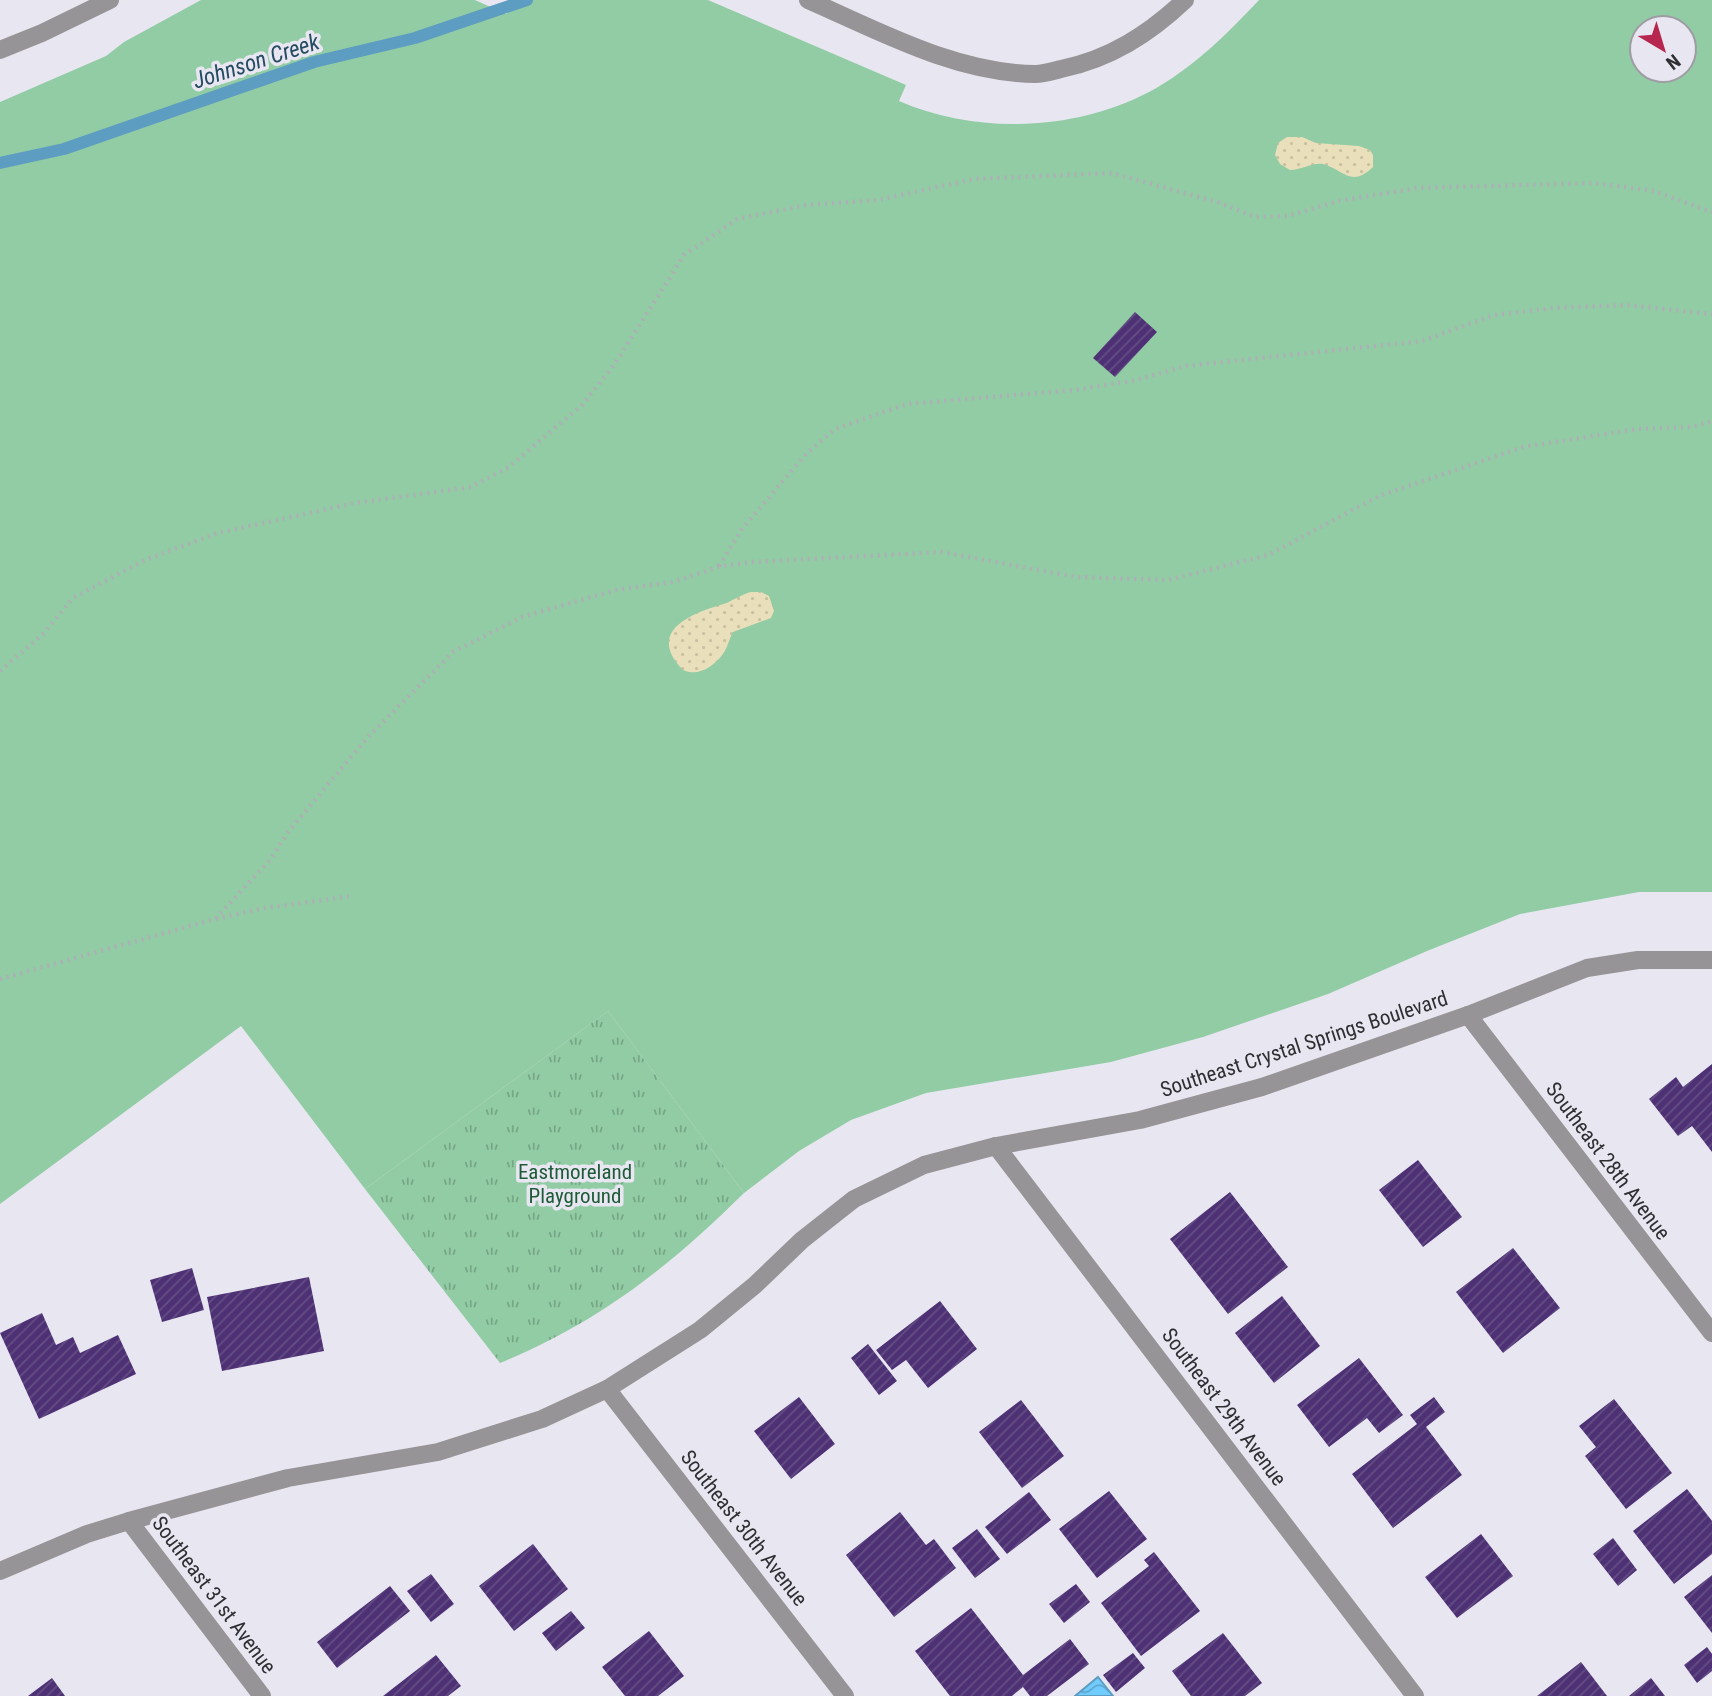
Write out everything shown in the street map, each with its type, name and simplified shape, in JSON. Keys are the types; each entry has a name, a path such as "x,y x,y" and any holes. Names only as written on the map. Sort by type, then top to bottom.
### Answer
{"street":[{"path":"0,50 110,0"},
{"path":"807,0 924,51 983,67 1037,75 1109,56 1139,37 1185,0"},
{"name":"Southeast Crystal Springs Boulevard","path":"0,1571 87,1534 129,1521 288,1478 438,1452 542,1419 607,1389 700,1330 755,1285 802,1240 854,1199 924,1165 996,1146 1140,1120 1238,1093 1468,1015 1587,968 1638,960 1712,960"},
{"name":"Southeast 28th Avenue","path":"1468,1015 1712,1334"},
{"name":"Southeast 29th Avenue","path":"996,1146 1415,1696"},
{"name":"Southeast 30th Avenue","path":"607,1389 845,1696"},
{"name":"Southeast 31st Avenue","path":"129,1521 262,1696"}],"path":[{"path":"0,671 43,634 73,598 145,560 218,533 355,503 471,487 509,467 582,405 614,365 684,254 737,219 806,205 878,200 974,179 1112,173 1217,202 1256,217 1288,216 1338,201 1418,188 1594,183 1654,191 1712,212"},
{"path":"718,567 741,529 806,454 835,429 907,404 1075,390 1137,380 1185,366 1422,341 1494,316 1553,308 1627,306 1712,314"},
{"path":"215,919 271,859 288,832 366,738 453,652 522,617 616,590 673,582 718,567 752,562 942,552 1076,577 1168,580 1268,555 1379,496 1523,447 1637,429 1692,427 1712,421"},
{"path":"0,979 215,919 260,909 351,896"}],"green space":[{"path":"201,0 475,0 506,14 520,0 708,0 906,85 899,101 963,120 1030,124 1097,113 1158,87 1212,47 1259,0 1712,0 1712,892 1639,892 1520,914 1328,994 1203,1037 1111,1062 926,1093 851,1120 799,1151 744,1193 608,1011 365,1189 241,1026 0,1204 0,102 106,56 124,42"},
{"name":"Eastmoreland Playground","path":"608,1011 744,1193 688,1245 631,1291 569,1330 500,1363 365,1189"}],"sand":[{"path":"1287,137 1302,137 1316,143 1359,146 1370,150 1373,167 1353,177 1323,164 1290,170 1280,164 1275,155 1278,143"},
{"path":"751,592 761,592 769,596 774,611 771,618 733,632 723,654 710,667 694,672 683,670 669,646 670,636 676,627 695,614"}],"water":[{"path":"1098,1677 1113,1696 1075,1696"}],"building":[{"path":"1135,312 1157,332 1115,377 1093,358"},
{"path":"1712,1064 1712,1152 1692,1126 1678,1136 1649,1099 1676,1077 1683,1087"},
{"path":"1418,1160 1462,1217 1423,1247 1379,1190"},
{"path":"1230,1192 1288,1267 1228,1314 1170,1239"},
{"path":"1513,1248 1560,1308 1503,1353 1456,1292"},
{"path":"192,1268 204,1310 162,1322 150,1280"},
{"path":"309,1277 324,1351 222,1371 207,1297"},
{"path":"1282,1296 1320,1346 1274,1383 1235,1333"},
{"path":"940,1301 977,1349 928,1388 906,1360 892,1370 876,1350"},
{"path":"42,1313 56,1345 73,1337 80,1353 118,1335 136,1374 39,1419 0,1333"},
{"path":"868,1344 897,1381 879,1395 851,1358"},
{"path":"1359,1358 1403,1415 1379,1433 1367,1418 1329,1447 1297,1405"},
{"path":"799,1397 835,1444 791,1479 754,1431"},
{"path":"1434,1397 1445,1412 1426,1427 1462,1475 1393,1528 1352,1474 1417,1424 1410,1415"},
{"path":"1614,1399 1672,1473 1626,1509 1585,1456 1596,1447 1579,1426"},
{"path":"1021,1400 1064,1456 1022,1488 979,1432"},
{"path":"1687,1489 1712,1521 1712,1554 1674,1584 1633,1531"},
{"path":"1109,1491 1147,1539 1097,1578 1059,1529"},
{"path":"1029,1492 1051,1520 1007,1554 985,1527"},
{"path":"900,1512 926,1545 934,1539 956,1568 894,1617 846,1555"},
{"path":"977,1529 1000,1559 975,1578 952,1548"},
{"path":"1481,1534 1513,1576 1457,1618 1425,1577"},
{"path":"1613,1538 1637,1570 1618,1586 1593,1554"},
{"path":"533,1544 568,1589 514,1631 479,1586"},
{"path":"1154,1552 1200,1611 1141,1656 1101,1603 1149,1566 1144,1560"},
{"path":"431,1574 454,1604 431,1622 407,1591"},
{"path":"1712,1575 1712,1633 1684,1597"},
{"path":"1076,1584 1090,1602 1064,1623 1049,1604"},
{"path":"390,1586 410,1611 337,1668 317,1642"},
{"path":"971,1608 1023,1675 1070,1639 1089,1664 1047,1696 1030,1696 1023,1687 1012,1696 950,1696 915,1651"},
{"path":"571,1611 585,1628 556,1651 542,1633"},
{"path":"649,1631 684,1676 658,1696 625,1696 602,1667"},
{"path":"1223,1633 1262,1683 1245,1696 1191,1696 1172,1671"},
{"path":"1707,1647 1712,1654 1712,1671 1697,1683 1684,1665"},
{"path":"1133,1653 1145,1668 1116,1692 1103,1675"},
{"path":"436,1655 461,1686 448,1696 383,1696"},
{"path":"1581,1662 1607,1696 1537,1696"},
{"path":"52,1678 65,1696 28,1696"},
{"path":"1651,1678 1665,1696 1629,1696"}],"waterway":[{"name":"Johnson Creek","path":"0,163 64,149 314,62 415,38 527,0"}]}
